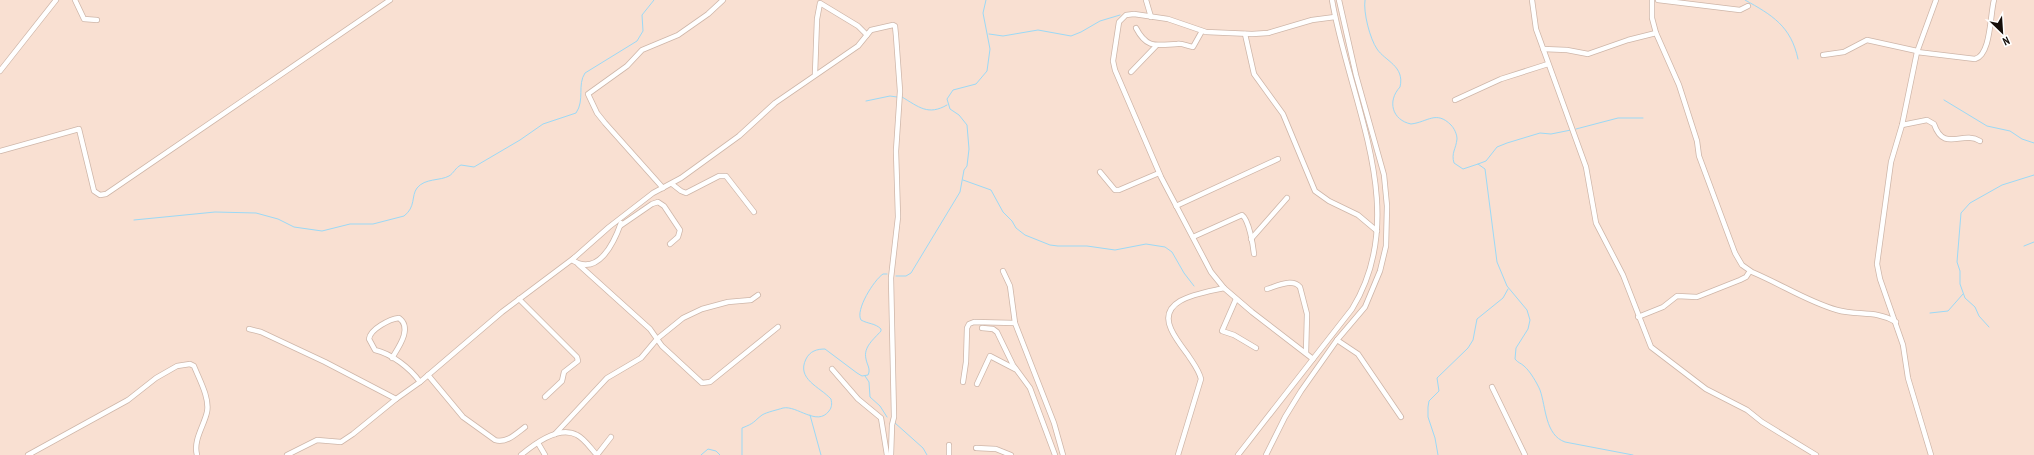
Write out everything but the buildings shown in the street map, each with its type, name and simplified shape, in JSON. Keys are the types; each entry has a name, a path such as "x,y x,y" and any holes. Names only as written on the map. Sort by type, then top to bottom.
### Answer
{"street":[{"path":"0,71 56,0"},
{"path":"75,0 84,19 97,20"},
{"path":"0,151 79,130 94,191 100,195 106,194 390,0"},
{"path":"663,188 597,113 588,94 627,66 642,50 678,35 708,14 723,0"},
{"path":"1146,0 1151,17"},
{"path":"1238,455 1348,315 1359,296 1369,272 1377,231 1377,193 1371,156 1335,17 1332,0"},
{"path":"1266,455 1285,417 1301,391 1338,340 1360,313 1368,300 1383,260 1387,231 1387,206 1382,167 1356,75 1339,0"},
{"path":"1532,0 1534,24 1586,167 1596,223 1623,275 1649,344 1656,352 1706,389 1747,410 1762,422 1816,455"},
{"path":"1652,0 1652,18 1656,33 1680,89 1697,141 1699,156 1735,253 1742,265 1750,271 1834,309 1883,315 1896,322"},
{"path":"1658,0 1736,9 1748,6"},
{"path":"1931,455 1908,378 1903,345 1880,279 1878,264 1891,162 1902,125 1917,52 1936,0"},
{"path":"1823,55 1844,52 1867,40 1917,52 1975,59 1980,58 1985,51 1994,0"},
{"path":"815,74 817,20 820,3 829,6 858,26 867,35"},
{"path":"1313,360 1236,299 1224,288 1211,272 1159,173 1115,70 1113,61 1120,19 1130,14 1168,19 1202,31 1245,34 1268,33 1305,21 1335,17"},
{"path":"287,455 317,440 341,442 353,434 396,399 420,382 519,299 574,258 624,216 739,136 768,108 815,74 836,63 858,46 867,35 875,29 895,26 900,104 896,151 898,217 891,278 894,417 892,425 891,455"},
{"path":"1136,28 1143,40 1156,46 1177,44 1193,46 1202,31"},
{"path":"1543,49 1567,50 1588,54 1628,40 1656,33"},
{"path":"1245,34 1254,74 1283,114 1315,191 1329,201 1358,215 1377,231"},
{"path":"1131,72 1156,46"},
{"path":"1455,100 1501,79 1548,64"},
{"path":"1902,125 1927,120 1934,124 1938,134 1944,139 1970,138 1980,141"},
{"path":"1176,206 1278,159"},
{"path":"1100,172 1115,190 1119,190 1159,173"},
{"path":"672,184 681,191 688,192 719,176 726,176 754,212"},
{"path":"1251,239 1287,198"},
{"path":"620,226 652,204 658,202 664,206 680,230 678,237 670,244"},
{"path":"1192,237 1240,215 1245,217 1254,254"},
{"path":"578,264 588,265 599,260 611,247 624,216"},
{"path":"574,258 572,260 650,329 656,339 695,378 705,384 710,382 778,327"},
{"path":"1003,270 1010,286 1016,323 1054,423 1063,455"},
{"path":"1638,317 1666,306 1677,296 1697,297 1740,280 1746,277 1750,271"},
{"path":"1267,289 1291,282 1300,286 1307,314 1306,353"},
{"path":"1178,455 1201,379 1198,371 1171,330 1168,315 1170,310 1180,300 1224,288"},
{"path":"521,455 538,443 555,434 607,378 641,358 656,339 687,316 728,302 746,301 758,295"},
{"path":"519,299 577,358 578,361 564,372 562,381 545,398"},
{"path":"1236,299 1222,331 1234,335 1256,348"},
{"path":"392,358 401,344 405,332 404,325 399,318 390,320 369,335 369,339 375,350 392,358 414,372 420,382"},
{"path":"963,382 966,362 967,328 969,324 974,322 1016,323"},
{"path":"982,328 996,330 1015,369 1031,392 1055,455"},
{"path":"250,329 324,362 396,399"},
{"path":"1338,340 1358,354 1401,417"},
{"path":"977,384 990,356 1015,369"},
{"path":"28,455 128,400 156,378 177,366 190,364 194,366 207,405 207,412 198,438 197,455"},
{"path":"832,369 858,399 881,418 887,455"},
{"path":"428,374 463,417 495,440 500,442 507,440 525,427"},
{"path":"1492,388 1525,455"},
{"path":"555,434 562,433 577,435 597,455 611,437"},
{"path":"538,443 545,455"},
{"path":"949,445 949,455"},
{"path":"976,448 996,449 1011,455"}],"waterway":[{"path":"134,220 215,212 256,213 278,219 294,227 322,231 350,224 373,224 404,216 408,213 412,205 415,191 420,185 428,181 445,178 461,165 474,167 520,140 543,124 576,113 580,103 581,82 585,73 637,41 643,31 642,15 654,0"},
{"path":"896,276 906,276 911,273 960,192 964,170 967,166 969,149 967,125 959,115 950,109 947,99 953,90 976,84 987,71 990,49 983,13 986,0"},
{"path":"1365,0 1366,18 1374,45 1400,74 1400,87 1396,92 1393,104 1396,114 1399,118 1411,124 1432,118 1441,118 1446,121 1452,126 1457,139 1453,156 1454,163 1463,169 1478,164 1485,169 1497,262 1507,286 1527,310 1530,320 1528,329 1516,348 1515,359 1526,368 1537,384 1550,427 1558,438 1565,442 1633,455"},
{"path":"1745,0 1764,11 1779,23 1791,38 1798,59"},
{"path":"989,34 1003,36 1038,30 1071,36 1100,21 1120,15"},
{"path":"866,101 890,96 897,97"},
{"path":"902,97 919,107 929,110 934,110 947,105"},
{"path":"1944,100 1987,126 2010,131 2022,139 2034,143"},
{"path":"1576,129 1618,118 1643,118"},
{"path":"1478,164 1486,161 1497,147 1507,143 1540,133 1551,134 1571,130"},
{"path":"1989,327 1979,316 1975,307 1965,298 1960,284 1960,271 1957,262 1961,213 1970,203 2002,185 2034,175"},
{"path":"963,180 991,190 1003,212 1012,221 1016,228 1025,235 1050,245 1058,246 1087,246 1115,250 1146,244 1165,247 1172,252 1184,273 1194,286"},
{"path":"2024,246 2034,242"},
{"path":"742,455 742,428 752,424 762,415 783,408 794,409 819,417 829,411 832,405 831,399 811,382 804,372 806,359 812,352 825,349 857,373 862,376 868,375 869,369 865,355 866,351 881,329 861,320 861,309 866,296 875,282 883,274 887,274"},
{"path":"1438,455 1435,438 1428,417 1429,401 1439,391 1437,378 1468,348 1473,340 1477,319 1503,298 1508,289"},
{"path":"1930,313 1948,311 1963,294"},
{"path":"865,376 869,382 870,397 880,406 887,417"},
{"path":"810,415 821,455"},
{"path":"895,423 923,448 927,455"},
{"path":"701,455 708,449 716,451 720,455"}]}
